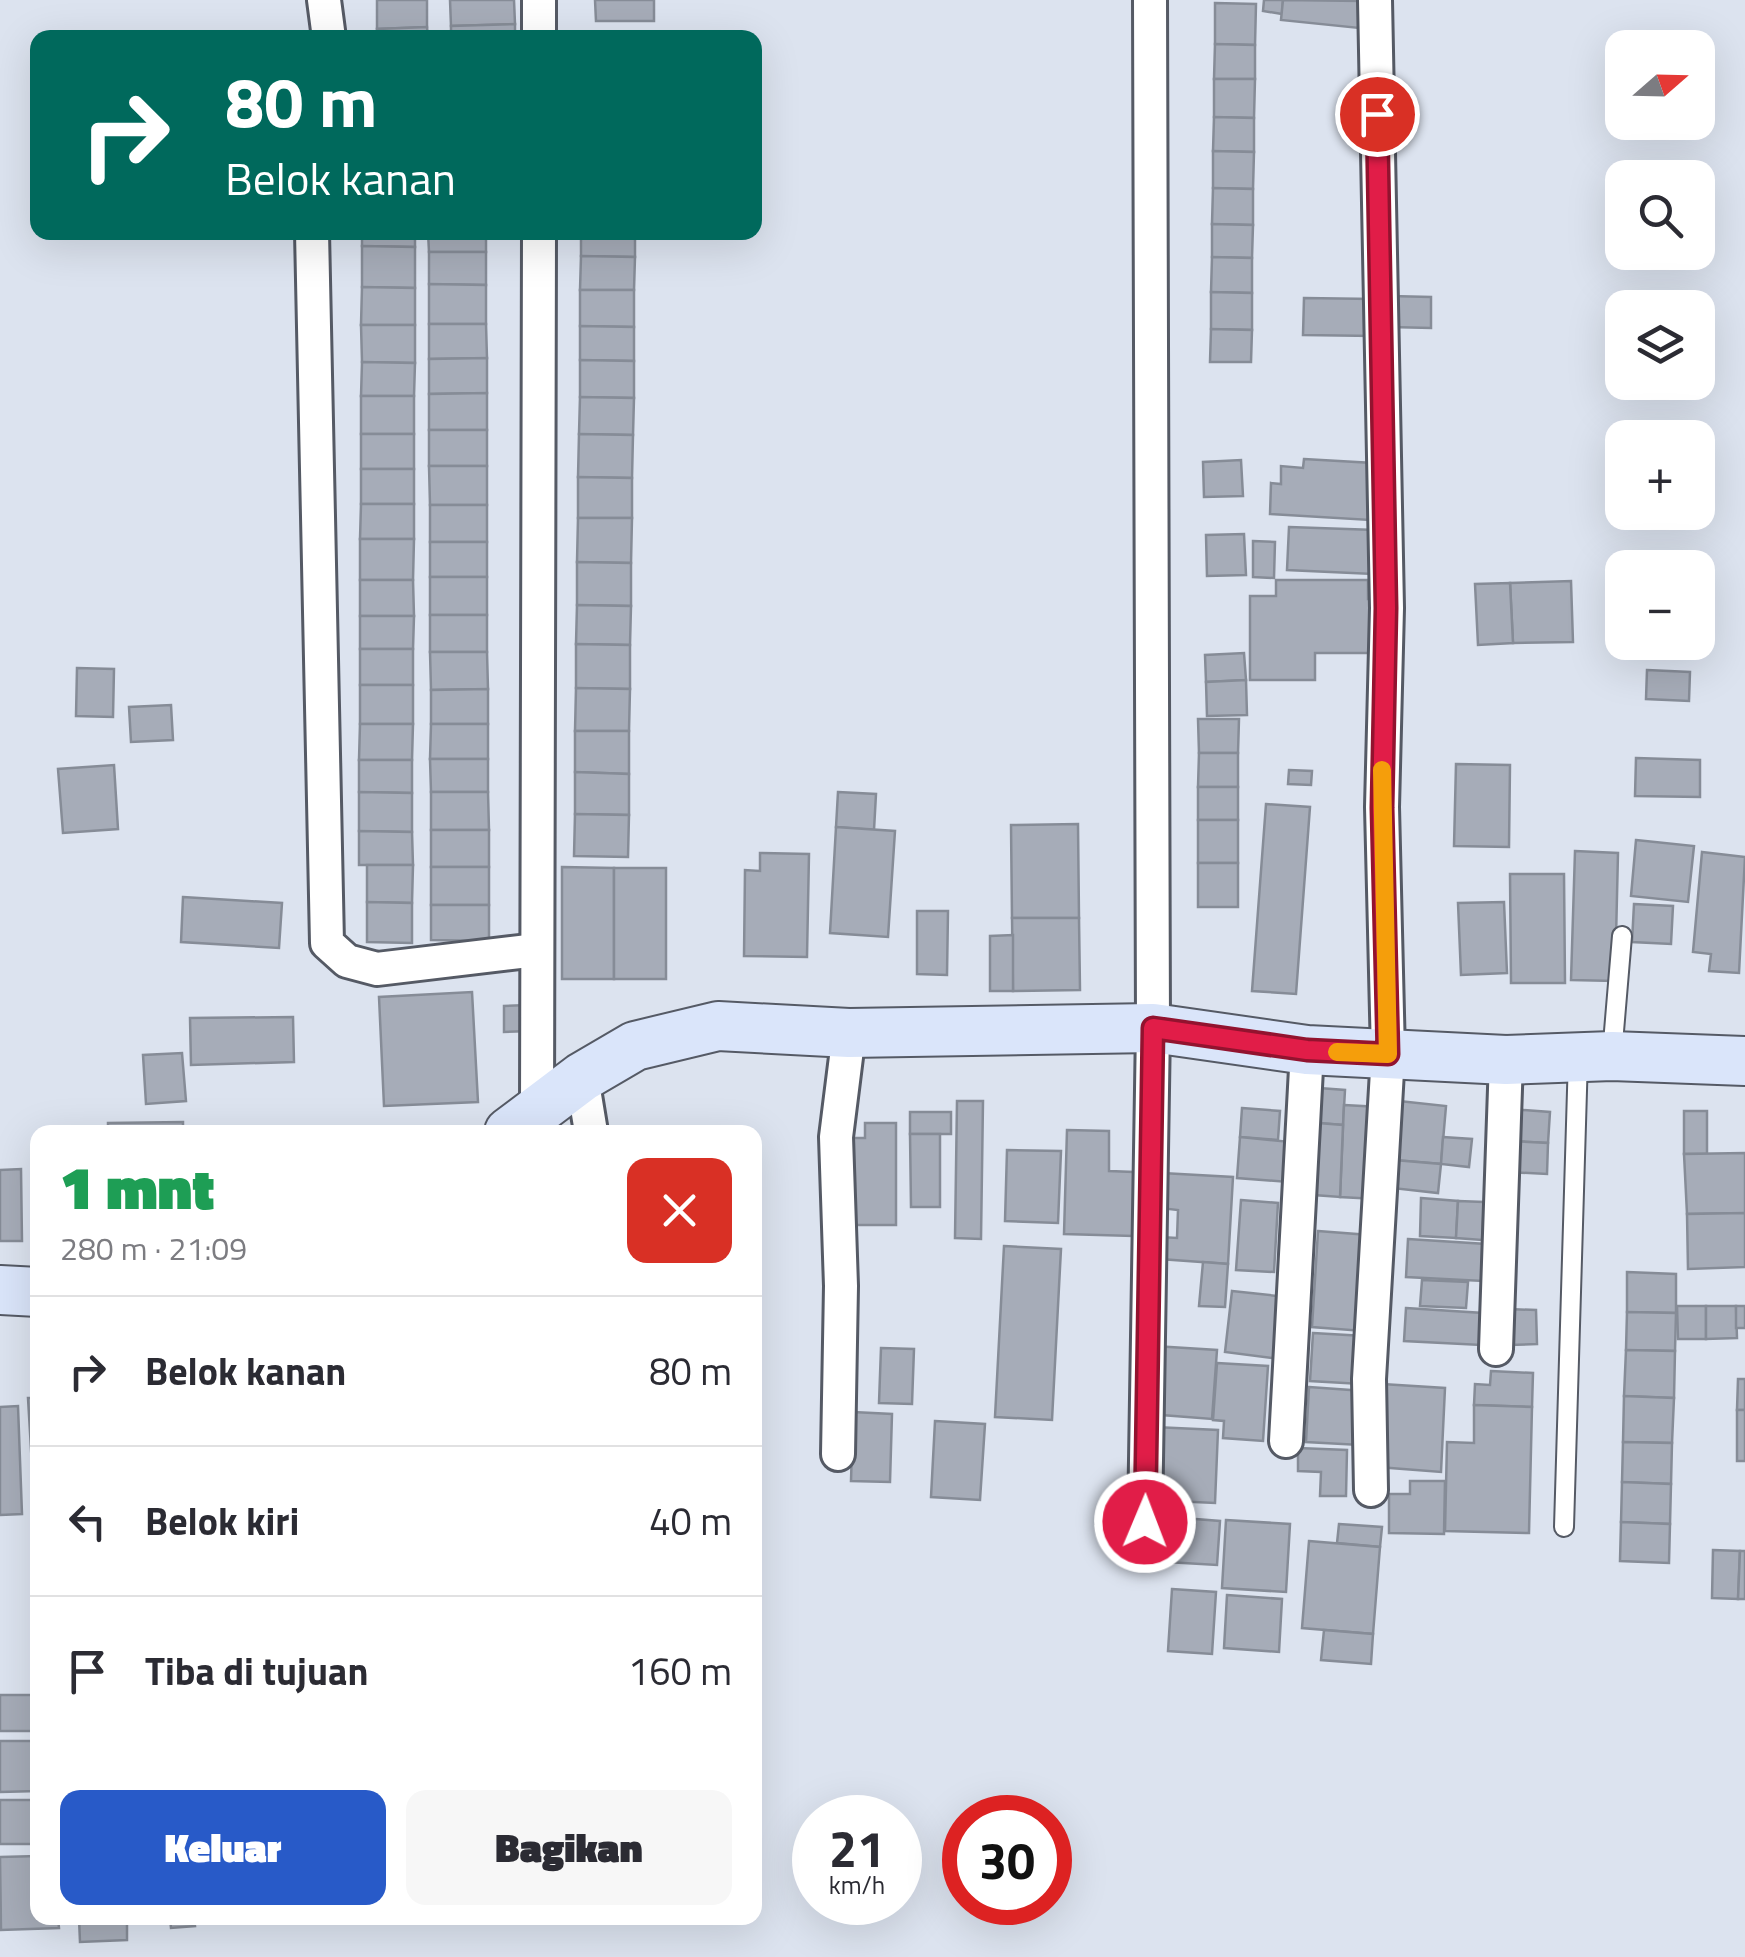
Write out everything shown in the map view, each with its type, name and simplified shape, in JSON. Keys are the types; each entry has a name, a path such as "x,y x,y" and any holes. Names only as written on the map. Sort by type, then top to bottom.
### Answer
{"street":[{"path":"324,0 328,30"},
{"path":"539,0 539,30"},
{"path":"1145,1522 1153,1028 1150,0"},
{"path":"1371,1490 1369,1379 1388,1054 1382,808 1386,608 1375,0"},
{"path":"312,240 326,943 346,962 377,970 538,950"},
{"path":"523,1122 538,950 539,240"},
{"path":"523,1122 582,1078 635,1046 718,1026 849,1032 1153,1028 1307,1050 1506,1060 1595,1056 1745,1061"},
{"path":"838,1454 841,1286 836,1136 849,1032"},
{"path":"1286,1440 1307,1050"},
{"path":"1496,1349 1506,1060"},
{"path":"582,1078 590,1125"},
{"path":"0,1290 30,1292"}],"lane":[{"path":"1564,1527 1595,1056 1622,936"}],"building":[{"path":"377,0 427,0 427,27 377,29"},
{"path":"450,0 514,0 515,24 451,26"},
{"path":"595,0 654,0 654,21 596,21"},
{"path":"1264,0 1283,0 1282,14 1263,11"},
{"path":"1283,0 1362,1 1359,28 1281,20"},
{"path":"1215,3 1256,4 1255,45 1215,44"},
{"path":"515,24 515,30 451,30 451,26"},
{"path":"427,27 427,30 377,30"},
{"path":"1215,44 1255,45 1255,79 1214,79"},
{"path":"1214,79 1255,79 1254,118 1214,117"},
{"path":"1214,117 1254,118 1254,152 1213,151"},
{"path":"1213,151 1254,152 1253,189 1213,188"},
{"path":"1213,188 1253,189 1253,225 1212,224"},
{"path":"1212,224 1253,225 1252,258 1212,257"},
{"path":"362,240 415,240 415,247 362,246"},
{"path":"428,240 486,240 486,252 429,252"},
{"path":"581,240 635,240 635,257 581,256"},
{"path":"362,246 415,247 415,288 362,287"},
{"path":"429,252 486,252 486,285 429,284"},
{"path":"581,256 635,257 634,290 580,290"},
{"path":"1212,257 1252,258 1252,293 1211,292"},
{"path":"429,284 486,285 486,324 429,324"},
{"path":"362,287 415,288 415,325 361,325"},
{"path":"580,290 634,290 634,327 580,326"},
{"path":"1211,292 1252,293 1252,330 1211,329"},
{"path":"1390,296 1431,297 1431,328 1390,327"},
{"path":"1304,298 1374,299 1374,336 1303,335"},
{"path":"429,324 486,324 487,358 429,359"},
{"path":"361,325 415,325 415,363 362,362"},
{"path":"580,326 634,327 634,361 580,360"},
{"path":"1211,329 1252,330 1251,362 1210,362"},
{"path":"487,358 487,393 429,394 429,359"},
{"path":"580,360 634,361 634,398 580,397"},
{"path":"362,362 415,363 414,396 361,396"},
{"path":"487,393 487,430 429,430 429,394"},
{"path":"361,396 414,396 414,434 361,434"},
{"path":"580,397 634,398 633,435 579,434"},
{"path":"429,430 487,430 487,466 429,466"},
{"path":"361,434 414,434 414,469 361,469"},
{"path":"579,434 633,435 632,478 578,477"},
{"path":"1304,459 1373,463 1370,520 1270,514 1271,483 1281,484 1281,466 1303,468"},
{"path":"1241,460 1243,496 1204,497 1203,462"},
{"path":"429,466 487,466 487,505 430,505"},
{"path":"361,469 414,469 414,504 361,504"},
{"path":"578,477 632,478 632,518 578,518"},
{"path":"361,504 414,504 414,539 360,539"},
{"path":"430,505 487,505 487,542 430,542"},
{"path":"578,518 632,518 631,563 577,562"},
{"path":"1289,527 1375,530 1373,574 1287,570"},
{"path":"1244,534 1246,575 1207,576 1206,535"},
{"path":"360,539 414,539 413,580 360,580"},
{"path":"1253,541 1275,542 1274,578 1253,577"},
{"path":"430,542 487,542 487,577 430,577"},
{"path":"577,562 631,563 631,606 577,605"},
{"path":"430,577 487,577 487,615 430,615"},
{"path":"360,580 413,580 414,616 360,616"},
{"path":"1276,580 1368,580 1368,599 1376,599 1376,653 1315,653 1315,680 1250,680 1250,596 1276,596"},
{"path":"1571,581 1573,642 1513,643 1510,583"},
{"path":"1510,583 1513,643 1478,645 1475,584"},
{"path":"577,605 631,606 630,645 576,644"},
{"path":"430,615 487,615 487,652 430,652"},
{"path":"360,616 414,616 413,649 360,649"},
{"path":"576,644 630,645 630,689 576,688"},
{"path":"360,649 413,649 413,685 360,685"},
{"path":"430,652 487,652 488,689 431,690"},
{"path":"1244,653 1246,680 1206,682 1205,655"},
{"path":"77,668 114,669 113,717 76,716"},
{"path":"1647,670 1690,672 1689,701 1646,699"},
{"path":"1246,680 1247,715 1207,716 1206,682"},
{"path":"360,685 413,685 413,724 360,724"},
{"path":"576,688 630,689 629,731 575,731"},
{"path":"488,689 488,724 431,724 431,690"},
{"path":"171,705 173,740 131,742 129,707"},
{"path":"1198,719 1239,719 1238,753 1199,753"},
{"path":"360,724 413,724 412,760 359,760"},
{"path":"431,724 488,724 488,759 430,759"},
{"path":"575,731 629,731 629,774 575,772"},
{"path":"1199,753 1238,753 1238,787 1198,787"},
{"path":"1636,758 1700,760 1700,797 1635,796"},
{"path":"430,759 488,759 488,792 431,792"},
{"path":"359,760 412,760 412,793 359,792"},
{"path":"1456,764 1510,765 1509,847 1454,846"},
{"path":"114,765 118,829 63,833 58,769"},
{"path":"1289,770 1312,771 1311,785 1288,784"},
{"path":"575,772 629,774 629,815 575,814"},
{"path":"1198,787 1238,787 1238,820 1198,820"},
{"path":"359,792 412,793 412,832 359,831"},
{"path":"431,792 488,792 489,830 431,830"},
{"path":"838,792 876,794 874,830 836,827"},
{"path":"1266,804 1310,807 1296,994 1252,991"},
{"path":"575,814 629,815 628,857 574,856"},
{"path":"1198,820 1238,820 1238,863 1198,863"},
{"path":"1078,824 1079,918 1012,918 1011,825"},
{"path":"836,827 895,831 888,937 830,933"},
{"path":"431,830 489,830 489,867 431,867"},
{"path":"359,831 412,832 413,865 359,865"},
{"path":"1636,840 1694,846 1688,902 1631,896"},
{"path":"1575,851 1618,853 1615,981 1571,980"},
{"path":"1702,852 1745,857 1739,973 1709,971 1711,954 1693,952"},
{"path":"760,853 809,854 807,957 744,956 745,870 760,871"},
{"path":"1198,863 1238,863 1238,907 1198,907"},
{"path":"367,865 413,865 412,903 367,902"},
{"path":"431,867 489,867 489,905 431,905"},
{"path":"562,867 614,868 614,979 562,979"},
{"path":"614,868 666,868 666,979 614,979"},
{"path":"1510,874 1564,874 1565,983 1511,983"},
{"path":"183,897 282,903 279,948 181,942"},
{"path":"367,902 412,903 412,943 367,942"},
{"path":"1504,902 1507,973 1461,975 1458,903"},
{"path":"1634,904 1673,906 1671,944 1632,942"},
{"path":"431,905 489,905 489,941 431,940"},
{"path":"917,911 948,911 947,975 917,974"},
{"path":"1012,918 1079,918 1080,990 1013,991"},
{"path":"1013,935 1013,991 990,991 990,936"},
{"path":"472,992 478,1102 384,1106 379,997"},
{"path":"528,1005 530,1031 504,1032 504,1006"},
{"path":"293,1017 294,1062 191,1065 190,1018"},
{"path":"182,1053 186,1101 146,1104 143,1055"},
{"path":"1319,1088 1345,1090 1343,1125 1318,1123"},
{"path":"957,1101 983,1101 981,1239 955,1238"},
{"path":"1399,1101 1446,1106 1441,1164 1394,1160"},
{"path":"1344,1105 1380,1107 1376,1199 1340,1197"},
{"path":"1242,1108 1280,1111 1278,1140 1240,1137"},
{"path":"1511,1109 1550,1112 1548,1143 1509,1141"},
{"path":"1684,1111 1707,1111 1707,1154 1684,1154"},
{"path":"910,1112 951,1112 951,1134 910,1134"},
{"path":"183,1122 183,1125 108,1125"},
{"path":"865,1123 896,1123 896,1225 848,1225 848,1138 865,1138"},
{"path":"1318,1123 1343,1125 1340,1197 1314,1195"},
{"path":"1067,1130 1109,1131 1109,1171 1134,1172 1133,1236 1064,1234"},
{"path":"910,1134 940,1134 940,1207 911,1207"},
{"path":"1240,1137 1291,1142 1288,1182 1237,1178"},
{"path":"1443,1137 1472,1139 1469,1167 1441,1164"},
{"path":"1509,1141 1548,1143 1547,1174 1508,1172"},
{"path":"1007,1150 1061,1151 1058,1223 1005,1221"},
{"path":"1745,1153 1745,1213 1687,1214 1684,1154"},
{"path":"1394,1160 1441,1164 1438,1193 1392,1188"},
{"path":"21,1169 22,1241 0,1241 0,1170"},
{"path":"1162,1173 1233,1177 1228,1264 1160,1259 1161,1237 1177,1238 1178,1210 1160,1208"},
{"path":"1421,1198 1458,1201 1456,1238 1420,1236"},
{"path":"1241,1200 1278,1203 1274,1272 1236,1270"},
{"path":"1458,1201 1484,1202 1482,1240 1456,1238"},
{"path":"1745,1213 1745,1267 1688,1269 1687,1214"},
{"path":"1318,1231 1369,1235 1363,1331 1312,1327"},
{"path":"1408,1239 1486,1244 1483,1281 1406,1277"},
{"path":"1004,1246 1061,1249 1052,1420 995,1417"},
{"path":"1203,1262 1228,1264 1225,1307 1199,1306"},
{"path":"1627,1272 1676,1274 1676,1313 1627,1312"},
{"path":"1422,1280 1468,1282 1466,1308 1420,1306"},
{"path":"1232,1291 1287,1297 1280,1359 1225,1352"},
{"path":"1677,1306 1706,1306 1706,1339 1678,1339"},
{"path":"1706,1306 1736,1306 1737,1338 1706,1339"},
{"path":"1736,1306 1745,1306 1745,1328 1736,1328"},
{"path":"1406,1308 1483,1313 1481,1345 1404,1341"},
{"path":"1508,1309 1536,1310 1537,1344 1509,1345"},
{"path":"1627,1312 1676,1313 1675,1351 1626,1350"},
{"path":"1313,1333 1364,1336 1361,1384 1310,1381"},
{"path":"1154,1346 1217,1350 1212,1419 1149,1414"},
{"path":"881,1348 914,1349 912,1404 879,1403"},
{"path":"1626,1350 1675,1351 1674,1398 1624,1396"},
{"path":"1217,1363 1268,1366 1263,1441 1223,1438 1224,1421 1213,1420"},
{"path":"1491,1371 1533,1373 1532,1407 1474,1405 1475,1384 1490,1385"},
{"path":"1738,1379 1745,1379 1745,1410 1737,1410"},
{"path":"1382,1384 1445,1388 1441,1472 1378,1467"},
{"path":"1309,1387 1364,1391 1360,1445 1306,1442"},
{"path":"1624,1396 1674,1398 1672,1443 1623,1442"},
{"path":"1474,1405 1532,1407 1529,1533 1445,1531 1447,1442 1474,1443"},
{"path":"18,1406 22,1514 0,1515 0,1407"},
{"path":"1737,1410 1745,1410 1745,1461 1737,1461"},
{"path":"853,1412 892,1414 890,1482 851,1481"},
{"path":"935,1421 985,1424 980,1500 931,1497"},
{"path":"1154,1427 1218,1430 1215,1503 1151,1500"},
{"path":"1623,1442 1672,1443 1671,1484 1622,1482"},
{"path":"1298,1448 1347,1450 1346,1496 1320,1496 1321,1472 1298,1471"},
{"path":"1410,1481 1445,1481 1444,1534 1389,1533 1389,1494 1410,1494"},
{"path":"1622,1482 1671,1484 1670,1524 1621,1522"},
{"path":"1170,1517 1220,1521 1217,1565 1167,1562"},
{"path":"1226,1520 1290,1524 1286,1592 1222,1588"},
{"path":"1621,1522 1670,1524 1669,1563 1620,1561"},
{"path":"1339,1524 1382,1527 1380,1547 1337,1543"},
{"path":"1309,1541 1380,1547 1373,1634 1302,1628"},
{"path":"1713,1550 1740,1551 1738,1599 1712,1598"},
{"path":"1740,1551 1745,1551 1745,1599 1738,1599"},
{"path":"1172,1589 1216,1592 1212,1654 1168,1651"},
{"path":"1227,1595 1282,1599 1279,1652 1224,1648"},
{"path":"1324,1630 1373,1634 1371,1664 1321,1660"},
{"path":"0,1695 30,1695 30,1731 0,1731"},
{"path":"0,1741 30,1741 30,1791 0,1792"},
{"path":"0,1800 30,1800 30,1844 0,1844"},
{"path":"30,1856 30,1925 59,1928 1,1930 0,1857"},
{"path":"79,1925 127,1925 127,1940 80,1942"}],"slow traffic":[{"path":"1337,1052 1388,1054 1382,770"}],"route":[{"path":"1145,1522 1153,1028 1307,1050 1388,1054 1382,808 1386,608 1377,114"}]}
